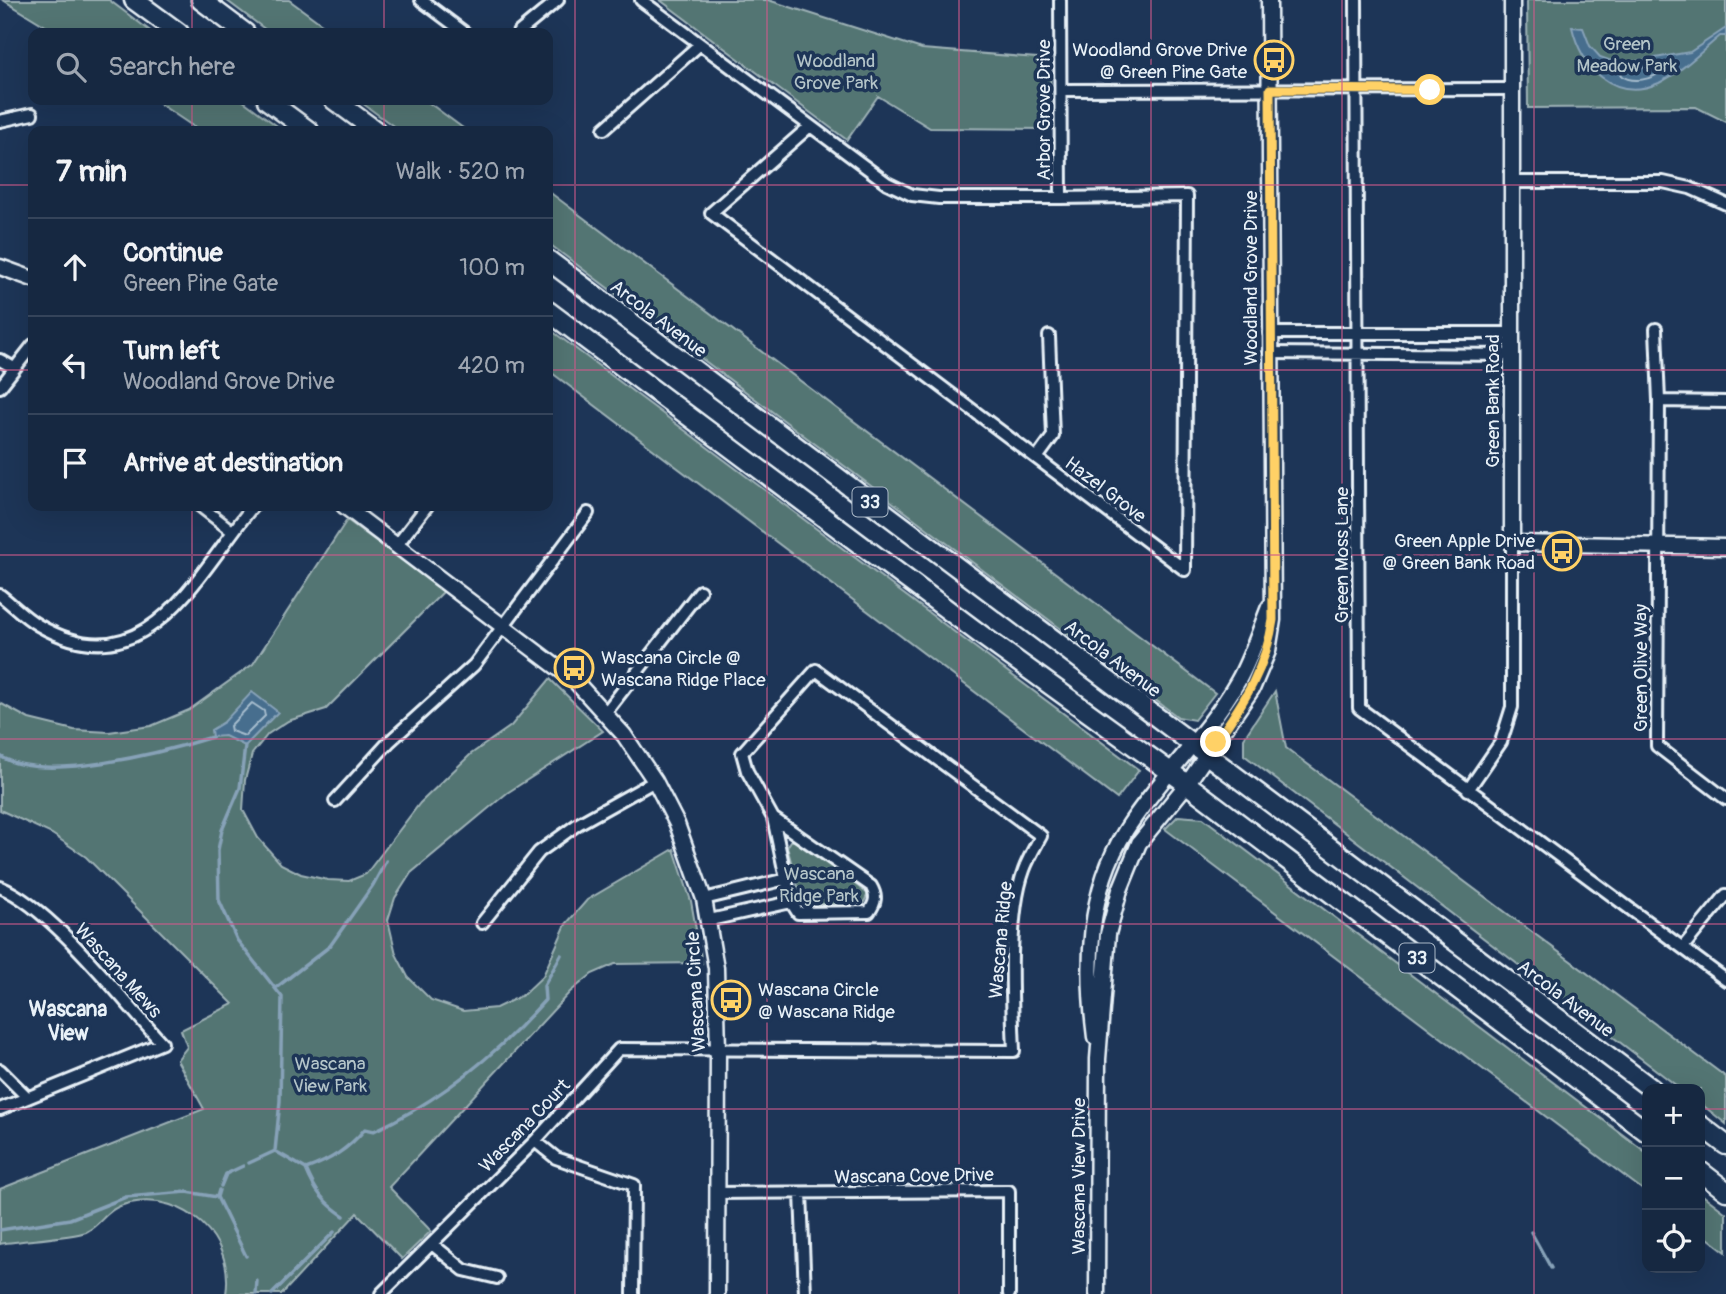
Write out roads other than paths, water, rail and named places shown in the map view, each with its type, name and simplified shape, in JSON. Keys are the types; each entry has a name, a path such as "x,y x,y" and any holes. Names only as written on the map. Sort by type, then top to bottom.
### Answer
{"main road":[{"path":"134,0 172,28"},
{"path":"201,0 238,28"},
{"path":"274,105 302,126"},
{"path":"341,105 369,126"},
{"name":"Arcola Avenue","path":"553,264 1645,1084"},
{"name":"33","path":"553,315 984,637 1187,784 1642,1128"},
{"path":"1705,1129 1726,1145"},
{"path":"1705,1175 1726,1191"}],"street":[{"path":"421,0 458,28"},
{"path":"524,28 558,0"},
{"name":"Arbor Grove Drive","path":"641,0 808,127 887,183 912,195 1061,198 1060,0"},
{"name":"Woodland Grove Drive","path":"1208,754 1252,689 1263,664 1268,651 1273,598 1269,353 1269,0"},
{"name":"Green Moss Lane","path":"1356,0 1359,708 1726,980"},
{"name":"Green Bank Road","path":"1468,790 1501,742 1512,707 1512,0"},
{"path":"604,129 699,45"},
{"path":"1061,90 1513,89"},
{"path":"0,121 32,114"},
{"name":"Hazel Grove","path":"808,127 712,213 1185,570 1187,196 1061,198"},
{"path":"1513,181 1663,182 1690,188 1726,204"},
{"path":"0,267 28,277"},
{"path":"1656,328 1659,401 1657,545"},
{"path":"1269,333 1511,333"},
{"path":"1037,458 1053,436 1049,336"},
{"path":"0,387 28,351"},
{"path":"1269,353 1511,355"},
{"path":"0,360 14,368"},
{"path":"1659,401 1726,402"},
{"path":"206,511 232,531"},
{"path":"0,595 37,624 76,641 113,642 128,639 148,631 186,595 249,511"},
{"name":"Wascana Circle","path":"351,511 575,681 606,712 655,781 677,824 710,920 716,968 716,1294"},
{"path":"397,545 423,511"},
{"path":"335,801 389,742 474,665 588,513"},
{"path":"1512,543 1726,547"},
{"name":"Green Olive Way","path":"1657,545 1657,746 1726,799"},
{"path":"606,712 700,591"},
{"name":"Woodland Grove Drive","path":"1192,744 1237,683 1273,598"},
{"name":"Wascana Ridge","path":"718,1049 1014,1051 1011,990 1015,926 1023,872 1041,836 816,670 742,753 747,771 773,818 790,902 798,913 869,912 875,904 876,894 871,886 773,818"},
{"name":"Wascana View Drive","path":"1098,1059 1089,992 1091,934 1106,872 1125,832 1192,744"},
{"name":"Wascana View Drive","path":"1097,1294 1098,1059 1108,934 1120,890 1139,843 1208,754"},
{"path":"482,923 539,852 578,824 655,781"},
{"path":"704,899 786,879"},
{"name":"Wascana Mews","path":"0,887 12,892 50,921 162,1043 0,1109"},
{"path":"1683,947 1726,895"},
{"path":"710,920 790,902"},
{"name":"Wascana Court","path":"381,1294 535,1141 619,1049 718,1049"},
{"path":"0,1070 28,1098"},
{"path":"535,1141 556,1158 634,1185 633,1294"},
{"name":"Wascana Cove Drive","path":"716,1192 1009,1191 1009,1294"},
{"path":"801,1193 805,1294"},
{"path":"432,1244 464,1270 497,1278"}],"water":[{"path":"1572,27 1583,28 1590,46 1600,57 1620,64 1690,52 1726,28 1726,36 1720,36 1683,68 1659,83 1643,88 1628,88 1614,85 1592,68 1576,42"},
{"path":"252,692 278,712 245,746 225,736 212,737 211,730 224,722"}],"waterway":[{"path":"0,756 19,764 73,766 135,757 212,737"},
{"path":"245,746 240,788 222,830 218,850 219,900 237,940 282,997 280,1101 275,1151"},
{"path":"277,987 330,946 373,885 386,861"},
{"path":"275,1151 306,1169 338,1153 365,1129 374,1131 444,1091 507,1039 545,1000 544,986 561,955"},
{"path":"249,1163 275,1151"},
{"path":"221,1186 226,1174 243,1166"},
{"path":"306,1169 321,1196 344,1216"},
{"path":"0,1230 70,1219 126,1197 187,1192 217,1197 219,1190"},
{"path":"217,1197 246,1256"},
{"path":"272,1294 334,1232"},
{"path":"1531,1232 1551,1268"},
{"path":"256,1294 257,1281"}],"place":[{"name":"Woodland Grove Drive @ Green Pine Gate","path":"1274,60"},
{"name":"Green Apple Drive @ Green Bank Road","path":"1562,551"},
{"name":"Wascana Circle @ Wascana Ridge Place","path":"574,668"},
{"name":"Wascana Circle @ Wascana Ridge","path":"731,1000"}],"district":[{"name":"Wascana View","path":"68,1021"}],"park label":[{"name":"Green Meadow Park","path":"1627,54"},
{"name":"Woodland Grove Park","path":"836,71"},
{"name":"Wascana Ridge Park","path":"819,884"},
{"name":"Wascana View Park","path":"330,1074"}]}
